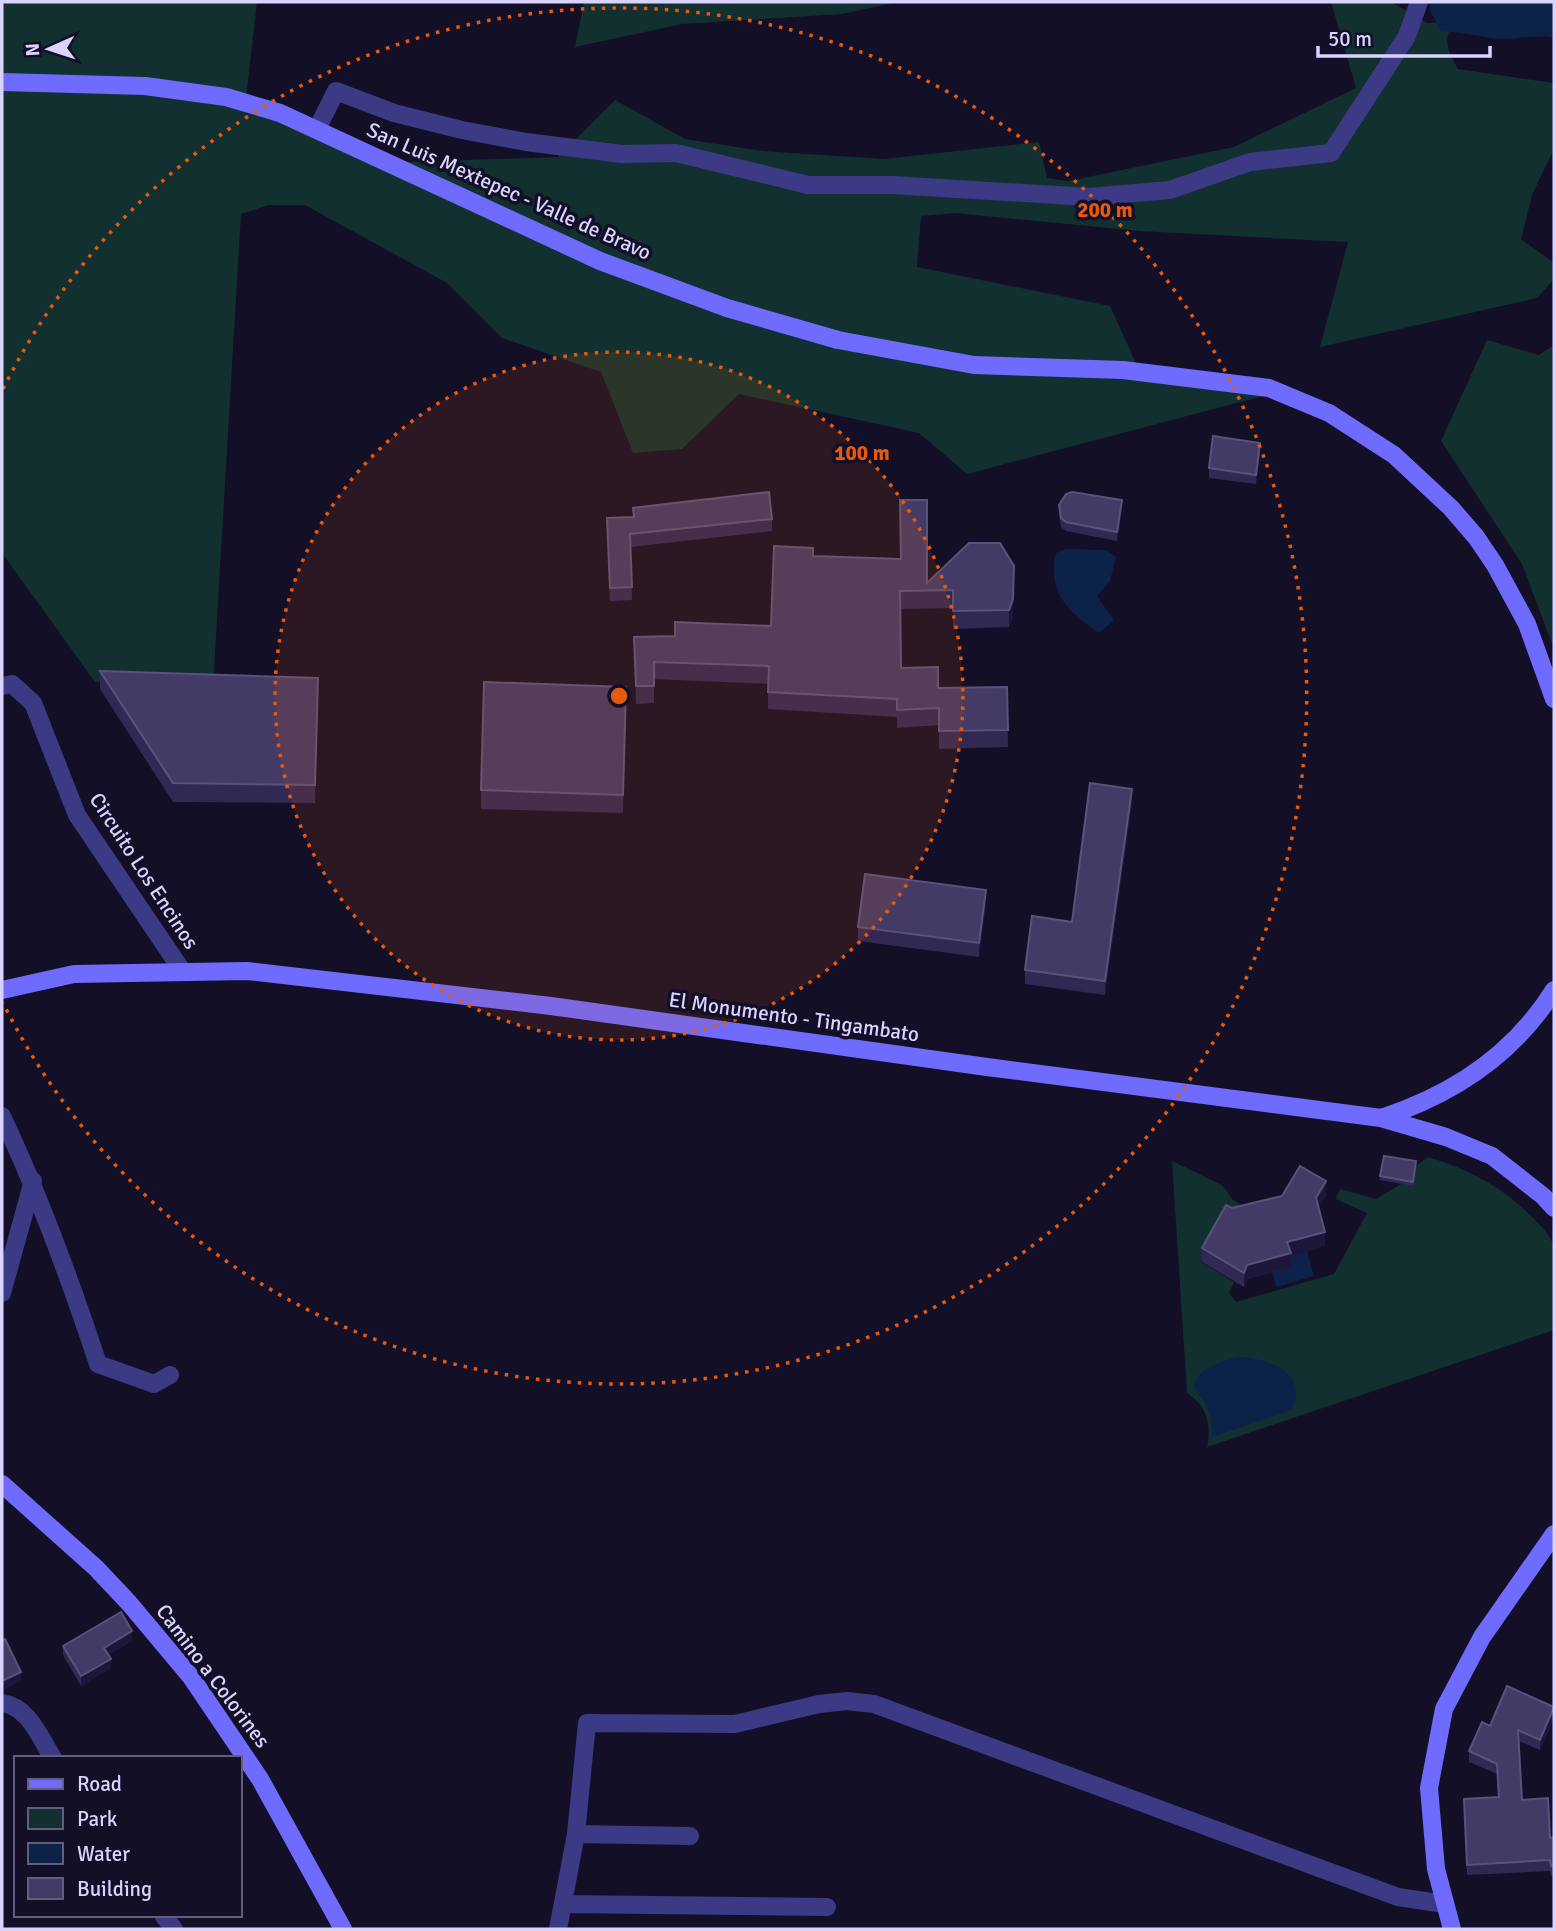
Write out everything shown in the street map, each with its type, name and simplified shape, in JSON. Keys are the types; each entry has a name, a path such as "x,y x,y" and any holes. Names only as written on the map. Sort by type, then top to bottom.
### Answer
{"main road":[{"name":"San Luis Mextepec - Valle de Bravo","path":"2,82 145,86 213,95 280,113 600,261 727,307 838,341 974,365 1123,370 1269,388 1329,413 1394,455 1442,499 1476,537 1495,565 1527,624 1554,699"},
{"name":"El Monumento - Tingambato","path":"2,990 74,974 247,971 551,1006 987,1067 1381,1118 1446,1137 1492,1156 1543,1196 1554,1208"},
{"path":"1381,1118 1440,1095 1485,1066 1516,1038 1554,989"},
{"name":"Camino a Colorines","path":"2,1484 96,1568 153,1630 191,1677 260,1779 343,1929"},
{"path":"1452,1929 1436,1869 1429,1788 1444,1709 1482,1637 1554,1534"}],"street":[{"path":"317,129 336,91 394,113 461,130 526,142 622,154 676,153 808,184 892,185 1088,197 1170,190 1250,162 1331,153 1407,36 1419,2"},
{"name":"Circuito Los Encinos","path":"7,685 33,703 77,816 183,972"},
{"path":"2,1116 33,1181 98,1364 154,1384 170,1375"},
{"path":"2,1293 33,1181"},
{"path":"558,1929 576,1834 587,1723 735,1724 819,1704 847,1701 874,1704 1398,1898 1445,1904"},
{"path":"2,1703 26,1714 52,1756"},
{"path":"576,1834 690,1836"},
{"path":"563,1904 827,1907"}],"green space":[{"path":"2,2 257,2 246,99 380,163 558,157 615,100 685,139 762,151 884,159 1039,142 1047,178 1068,181 1234,147 1356,88 1331,2 1391,2 1427,23 1454,22 1447,41 1458,69 1554,83 1554,149 1532,195 1521,239 1554,263 1554,279 1537,298 1320,347 1348,242 1140,231 955,213 921,216 917,267 1110,306 1144,381 1267,395 967,474 919,433 739,394 682,449 633,453 601,372 502,338 447,283 305,205 269,205 241,214 213,686 95,682 2,553"},
{"path":"584,2 898,2 842,14 682,24 575,47"},
{"path":"1487,340 1539,355 1554,345 1554,649 1522,564 1441,441"},
{"path":"1428,1157 1459,1168 1500,1190 1546,1232 1554,1250 1554,1330 1207,1447 1209,1431 1206,1417 1199,1404 1187,1393 1172,1161 1222,1185 1233,1200 1248,1209 1227,1218 1201,1262 1234,1282 1229,1293 1236,1302 1334,1274 1367,1213 1336,1199 1340,1189 1376,1199 1401,1184 1413,1186 1416,1166"}],"water":[{"path":"1430,2 1554,2 1554,38 1503,39 1441,31 1430,11"},
{"path":"1066,549 1106,550 1116,557 1110,581 1097,596 1114,620 1099,633 1070,609 1058,591 1054,567 1056,553"},
{"path":"1307,1251 1314,1276 1276,1287 1272,1272 1290,1267 1287,1256"},
{"path":"1242,1357 1265,1361 1284,1371 1295,1387 1296,1398 1291,1410 1212,1437 1209,1413 1195,1387 1196,1381 1213,1366"}],"building":[{"path":"1213,436 1260,443 1256,475 1209,468"},
{"path":"769,492 772,519 630,534 632,587 610,588 607,518 634,517 633,508"},
{"path":"1072,492 1122,500 1117,532 1066,522 1061,518 1059,505 1066,494"},
{"path":"900,500 927,500 927,583 969,543 1000,543 1014,566 1013,599 1009,610 953,611 953,590 900,591 901,668 938,667 938,688 1007,687 1008,730 939,731 939,708 897,710 897,699 768,692 769,666 654,662 654,686 636,686 634,637 675,636 675,622 771,626 774,546 813,548 813,556 901,559"},
{"path":"100,671 318,678 315,785 173,783"},
{"path":"484,682 626,687 623,795 481,790"},
{"path":"1090,783 1132,789 1105,981 1025,970 1032,916 1072,922"},
{"path":"865,874 986,890 979,943 858,927"},
{"path":"1384,1156 1416,1161 1413,1182 1380,1176"},
{"path":"1300,1166 1326,1181 1316,1198 1325,1232 1287,1242 1291,1253 1247,1265 1244,1273 1202,1248 1226,1205 1232,1208 1282,1196"},
{"path":"121,1612 132,1631 104,1648 111,1659 81,1676 63,1646"},
{"path":"5,1639 21,1672 2,1681 2,1641"},
{"path":"1507,1686 1554,1707 1540,1740 1518,1730 1522,1800 1548,1798 1550,1838 1554,1837 1554,1865 1551,1866 1550,1860 1467,1865 1464,1799 1499,1797 1497,1764 1469,1751 1482,1722 1490,1726"}]}
